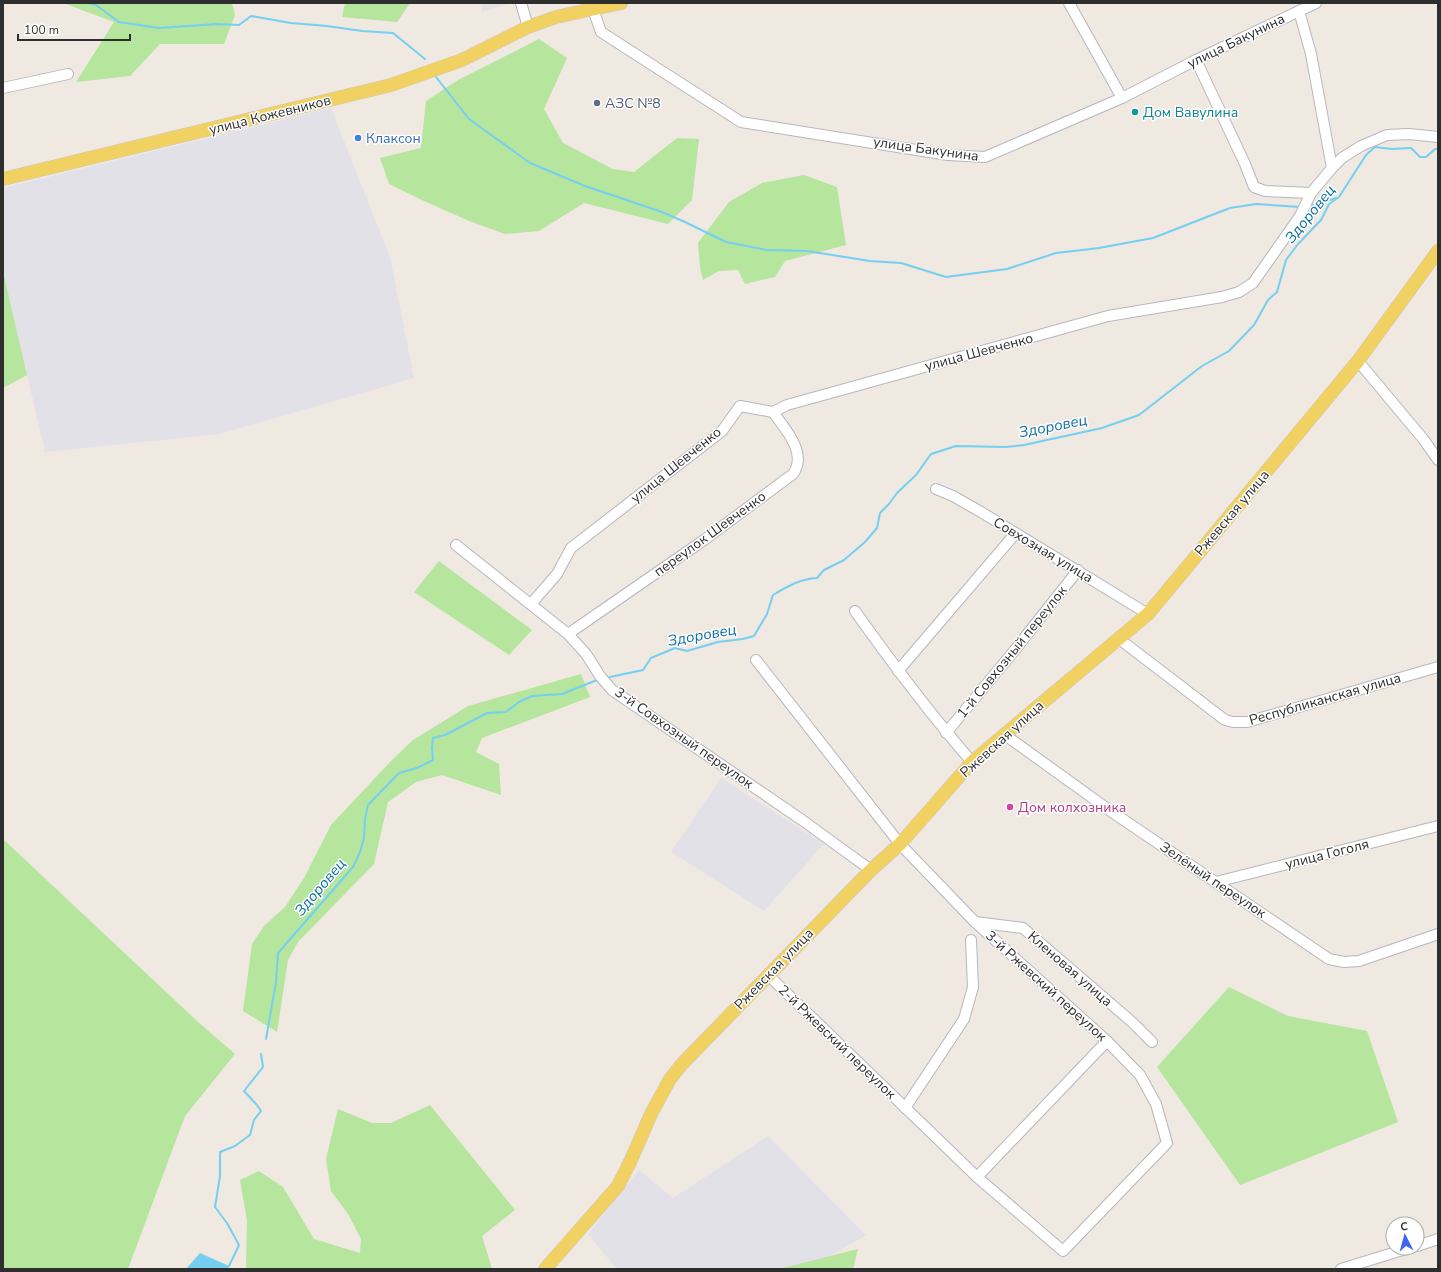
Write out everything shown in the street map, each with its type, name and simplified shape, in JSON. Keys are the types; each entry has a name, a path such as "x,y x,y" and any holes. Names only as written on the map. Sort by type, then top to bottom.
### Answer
{"main road":[{"name":"улица Кожевников","path":"3,179 391,85 462,60 528,27 556,17 621,3"},
{"name":"Ржевская улица","path":"545,1269 618,1186 651,1114 670,1079 682,1064 871,870 900,844 972,762 1148,614 1358,361 1438,251"}],"street":[{"path":"521,3 528,27"},
{"path":"1069,3 1122,98"},
{"name":"улица Бакунина","path":"594,9 601,32 741,122 948,155 985,157 1122,98 1196,60 1316,3"},
{"path":"1299,11 1311,54 1332,168"},
{"path":"1196,60 1245,164 1254,188 1265,191 1311,193"},
{"path":"3,88 68,74"},
{"name":"улица Шевченко","path":"531,604 557,574 571,548 722,431 740,406 773,412 787,405 1108,316 1222,297 1238,292 1253,283 1300,216 1311,193 1342,158 1361,146 1387,136 1409,134 1438,137"},
{"path":"1358,361 1424,440 1438,460"},
{"name":"переулок Шевченко","path":"568,634 704,540 793,474 798,467 796,445 773,412"},
{"name":"Совхозная улица","path":"936,489 953,496 974,508 1148,614"},
{"path":"898,671 1015,534"},
{"name":"3-й Совхозный переулок","path":"456,545 568,634 586,654 600,676 612,690 802,820 871,870"},
{"name":"1-й Совхозный переулок","path":"946,733 1014,651 1078,570"},
{"path":"855,611 898,671 946,733 972,762"},
{"name":"Республиканская улица","path":"1118,638 1225,720 1240,723 1438,667"},
{"path":"756,660 900,844"},
{"name":"Зелёный переулок","path":"1005,735 1112,812 1329,959 1336,961 1359,961 1438,934"},
{"name":"улица Гоголя","path":"1216,882 1438,826"},
{"name":"3-й Ржевский переулок","path":"900,844 976,922 1107,1041 1140,1075 1156,1104 1167,1143"},
{"name":"Кленовая улица","path":"976,922 1023,928 1132,1022 1152,1042"},
{"name":"2-й Ржевский переулок","path":"905,1108 964,1019 974,987 971,940"},
{"name":"2-й Ржевский переулок","path":"768,975 977,1177 1062,1251 1167,1143"},
{"path":"977,1177 1107,1041"},
{"path":"1425,1243 1438,1239"},
{"path":"1341,1269 1385,1255"}],"shaded area":[{"path":"480,3 511,3 482,12"},
{"path":"331,108 390,257 414,378 220,434 45,452 3,271 3,188"},
{"path":"721,778 824,844 764,911 671,852"},
{"path":"768,1136 866,1235 808,1269 617,1269 588,1234 639,1170 673,1198"}],"green space":[{"path":"63,3 232,3 235,15 224,44 160,44 130,76 76,82 114,22"},
{"path":"345,3 410,3 397,22 342,17"},
{"path":"539,39 567,58 544,109 563,143 613,169 634,172 677,138 699,139 692,200 668,224 584,203 539,231 505,234 469,221 389,184 380,158 421,148 426,101 458,80"},
{"path":"804,175 837,187 846,245 785,261 775,277 745,284 738,270 719,271 703,280 700,267 698,243 729,202 762,183"},
{"path":"3,271 27,375 3,388"},
{"path":"439,561 532,630 509,655 414,592"},
{"path":"581,674 590,697 482,738 476,752 499,764 501,795 442,775 416,782 388,802 374,864 298,942 288,960 277,1032 243,1011 252,944 264,926 285,907 304,878 331,825 391,761 413,740 468,706"},
{"path":"3,839 198,1022 235,1054 185,1116 128,1269 3,1269"},
{"path":"1229,987 1288,1016 1367,1031 1398,1122 1240,1185 1157,1067"},
{"path":"430,1105 515,1210 482,1236 492,1269 246,1269 247,1221 240,1180 259,1171 283,1187 314,1239 360,1253 361,1239 348,1214 331,1191 326,1159 338,1109 372,1123 391,1123"},
{"path":"858,1249 853,1269 779,1269"}],"water":[{"path":"200,1253 229,1266 228,1269 186,1269"}],"waterway":[{"path":"88,3 96,5 119,22 159,28 217,24 239,25 251,16 291,23 393,33 425,59"},
{"path":"436,77 469,119 530,163 585,186 662,212 726,242 767,250 807,251 870,261 901,263 946,277 1007,269 1056,253 1099,248 1153,238 1230,208 1256,204 1300,207"},
{"name":"Здоровец","path":"610,677 643,670 651,658 675,648 687,651 718,642 754,636 767,614 773,595 800,581 817,578 824,570 844,560 865,542 877,528 880,513 897,493 916,475 931,454 956,446 1006,447 1024,445 1102,428 1139,415 1202,366 1229,351 1254,325 1268,300 1277,292 1286,260 1298,244 1321,220 1329,204 1339,197 1366,155 1375,147 1392,149 1411,148 1420,157 1426,157 1435,149 1438,149"},
{"path":"1310,206 1336,198"},
{"name":"Здоровец","path":"266,1039 276,982 278,953 353,867 360,852 364,838 365,819 368,805 399,773 417,768 433,760 433,738 445,735 487,713 506,712 519,702 532,696 562,694 597,680"},
{"name":"Здоровец","path":"227,1267 229,1266 239,1245 227,1223 215,1207 220,1176 220,1152 235,1146 250,1135 254,1120 261,1111 244,1091 263,1067 261,1054"}],"place":[{"name":"АЗС №8","path":"597,103"},
{"name":"Дом Вавулина","path":"1135,112"},
{"name":"Клаксон","path":"358,138"},
{"name":"Дом колхозника","path":"1010,807"}]}
